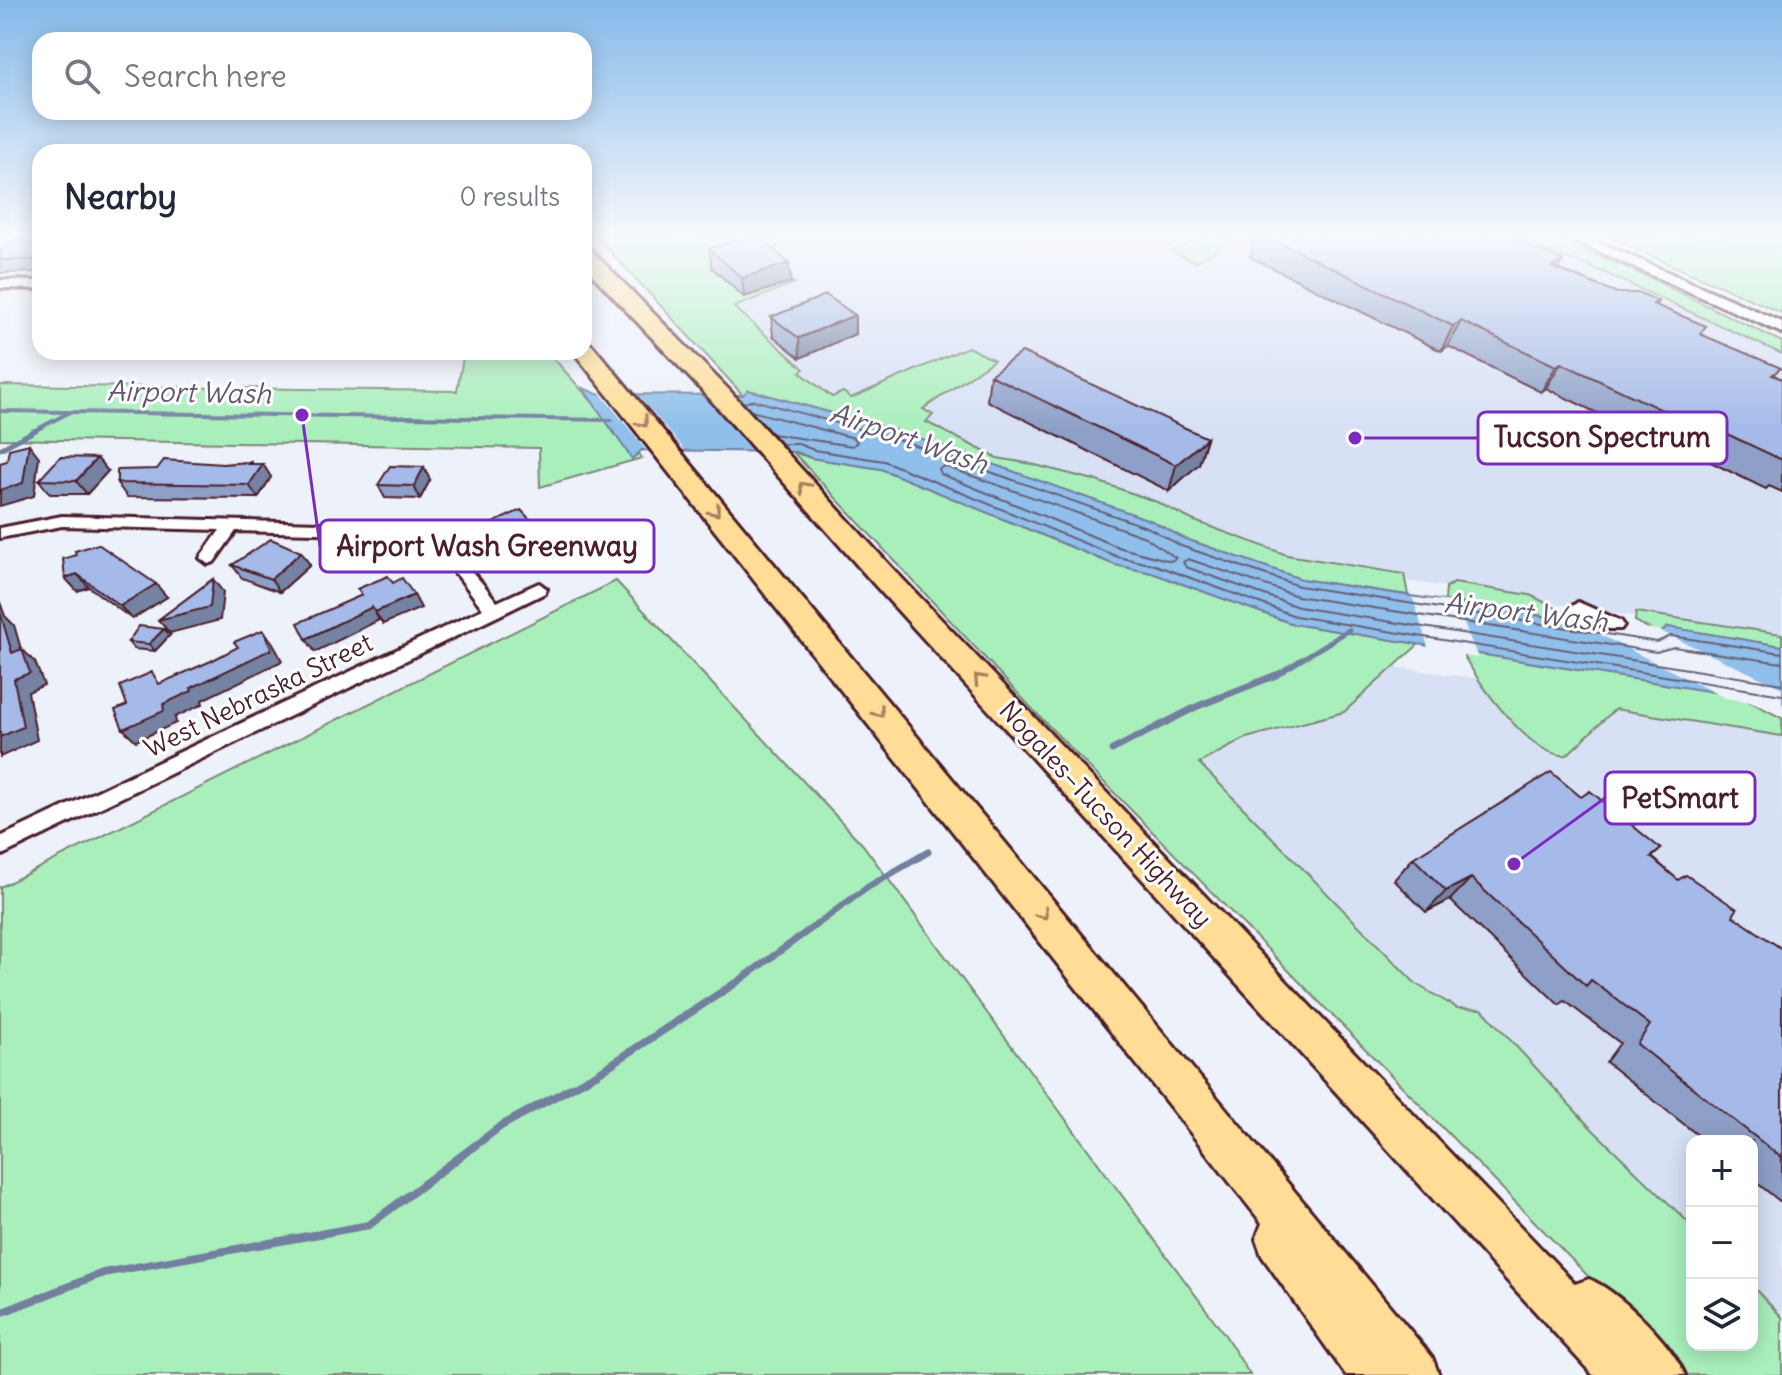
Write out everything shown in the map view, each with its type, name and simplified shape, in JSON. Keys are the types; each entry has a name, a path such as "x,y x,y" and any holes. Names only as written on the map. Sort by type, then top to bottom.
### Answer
{"highway":[{"name":"Nogales–Tucson Highway","path":"629,300 720,395 883,576 1627,1375"},
{"path":"592,360 1414,1375"},
{"path":"1109,818 1660,1375"},
{"path":"1090,972 1376,1375"}],"street":[{"path":"1718,300 1782,328"},
{"path":"0,533 62,521 384,528 423,537 453,557 494,611"},
{"path":"208,558 231,526"},
{"name":"West Nebraska Street","path":"0,847 539,589"},
{"path":"1578,608 1615,625"}],"shaded area":[{"path":"704,300 1675,300 1782,348 1782,639 1375,576 1270,554 817,405"},
{"path":"916,505 1359,662 1782,721 1782,1346 1758,1323 1758,1135 1686,1135 1686,1253"}],"green space":[{"path":"655,300 751,300 734,307 804,369 800,372 832,397 843,392 851,398 968,347 994,360 923,409 933,415 926,422 997,458 1094,480 1287,555 1404,574 1408,595 1301,579 1183,538 1152,521 908,434 749,390 743,395"},
{"path":"1664,300 1696,300 1782,342 1782,354"},
{"path":"1753,300 1782,300 1782,313"},
{"path":"463,360 555,360 642,458 540,487 539,448 0,439 0,385 457,391"},
{"path":"793,452 811,458 881,469 1115,565 1152,573 1293,624 1419,644 1344,712 1246,738 1199,763 1416,984 1457,1008 1482,1009 1589,1126 1686,1220 1686,1351 1758,1351 1758,1292 1782,1317 1782,1375 1685,1375 1040,717"},
{"path":"616,581 863,845 1225,1335 1250,1375 0,1375 0,887"},
{"path":"1454,583 1530,595 1584,622 1445,601 1446,587"},
{"path":"1636,612 1782,634 1782,646 1668,627 1659,634 1635,621"},
{"path":"1461,651 1737,695 1782,718 1782,736 1615,709 1567,755 1552,753 1537,745 1506,715"}],"water":[{"path":"583,388 597,394 743,395 748,390 908,434 1152,521 1183,538 1301,579 1659,634 1668,627 1782,646 1782,703 1293,624 1152,573 1115,565 881,469 811,458 797,452 642,450 632,459"}],"pier":[{"path":"600,393 637,394 685,450 646,450"},
{"path":"1413,598 1455,602 1478,658 1429,650"},
{"path":"1559,614 1658,630 1782,688 1782,707 1725,698"}],"building":[{"path":"813,300 833,300 855,315 799,338 771,317"},
{"path":"1399,300 1656,300 1653,304 1706,326 1700,334 1781,368 1772,375 1782,379 1782,460 1708,425 1703,429 1561,363 1556,366 1461,321 1453,326"},
{"path":"1022,352 1207,438 1176,465 990,375"},
{"path":"29,444 23,483 0,490 0,463 7,461 9,449"},
{"path":"60,457 97,458 76,481 39,480"},
{"path":"164,460 263,464 249,485 117,483 117,470 157,469"},
{"path":"390,466 424,467 414,486 378,485"},
{"path":"521,510 535,525 499,542 486,526"},
{"path":"271,539 301,552 271,579 232,565"},
{"path":"98,544 156,584 120,606 77,574 65,578 63,559 76,555 75,551"},
{"path":"388,576 393,583 402,578 414,595 375,612 372,607 306,639 298,623 362,595 357,589"},
{"path":"213,579 210,607 158,620"},
{"path":"0,612 12,653 22,649 30,673 14,679 23,727 0,737"},
{"path":"139,626 164,629 149,644 128,642"},
{"path":"263,630 272,649 191,688 192,691 163,704 164,711 123,729 115,710 127,705 120,686 152,672 159,684 238,647 234,642"},
{"path":"1551,772 1581,797 1590,791 1661,849 1651,857 1678,880 1686,875 1737,909 1733,916 1782,949 1782,1158 1758,1139 1758,1135 1753,1135 1637,1044 1650,1025 1591,980 1586,986 1471,878 1446,891 1413,858"}],"waterway":[{"name":"Airport Wash","path":"0,411 612,420"},
{"path":"32,432 68,413"},
{"path":"0,449 36,430"},
{"path":"1273,677 1349,630"},
{"path":"1112,750 1198,706 1276,675"},
{"path":"732,986 868,887 928,852"},
{"path":"0,1313 103,1273 369,1225 501,1126 598,1073 734,984"}],"place":[{"name":"Airport Wash Greenway","path":"302,415"},
{"name":"Tucson Spectrum","path":"1355,438"},
{"name":"PetSmart","path":"1514,864"}]}
